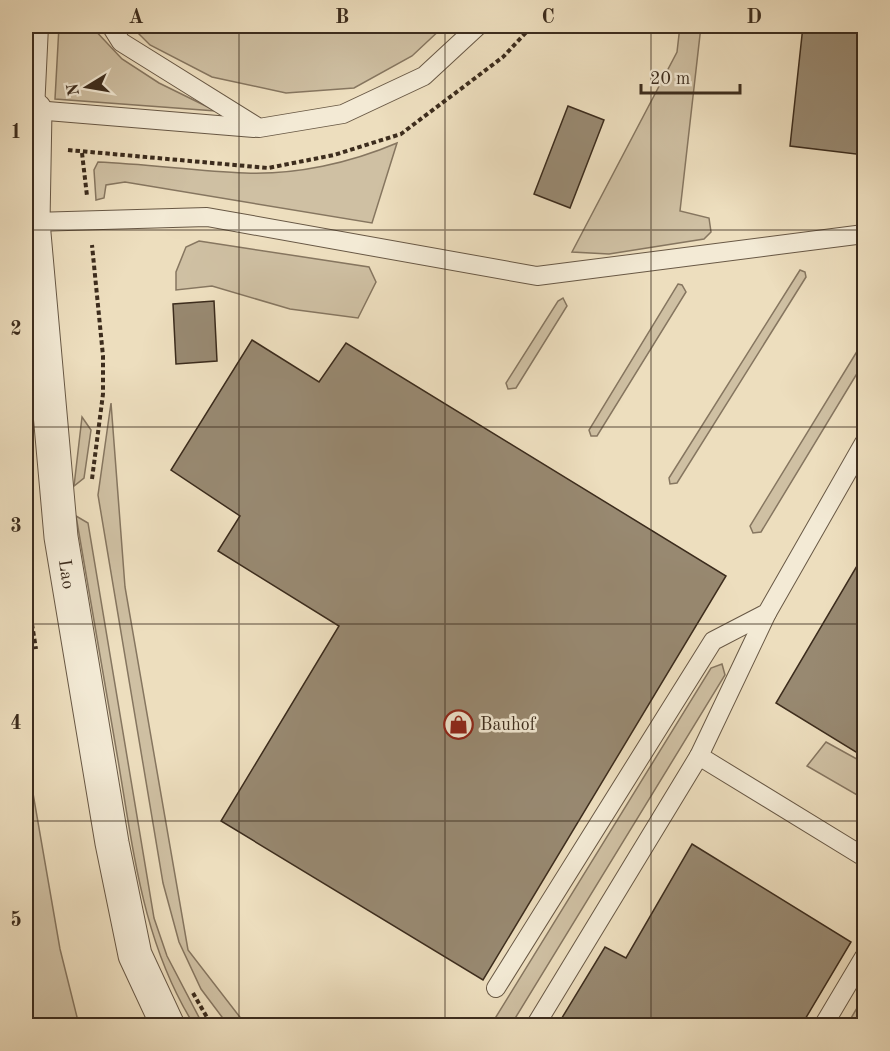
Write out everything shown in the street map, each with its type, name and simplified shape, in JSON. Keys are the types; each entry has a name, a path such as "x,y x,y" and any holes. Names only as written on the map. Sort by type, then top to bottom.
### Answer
{"street":[{"name":"Lao","path":"35,110 33,222 61,537 106,808 135,955 168,1026"}],"lane":[{"path":"39,26 35,110 259,128 343,114 424,76 478,26"},
{"path":"111,26 121,42 259,128"},
{"path":"33,222 207,217 537,276 864,234"},
{"path":"535,1026 699,756 767,613 864,443"},
{"path":"495,988 713,641 767,613"},
{"path":"699,756 864,857"},
{"path":"824,1026 864,957"}],"path":[{"path":"82,153 104,356 103,393 93,454 92,484"},
{"path":"26,588 36,649"},
{"path":"189,985 212,1026"}],"shaded area":[{"path":"59,26 91,26 122,59 159,83 216,111 55,99"},
{"path":"131,26 444,26 412,56 354,88 286,93 212,77 150,45"},
{"path":"680,26 701,26 680,211 709,218 711,232 704,239 609,254 572,252 677,52"},
{"path":"397,143 372,223 125,182 106,185 104,198 96,200 94,170 98,162 227,172 284,172 342,162"},
{"path":"199,241 369,267 376,282 358,318 290,309 212,286 176,290 176,272 186,247"},
{"path":"800,270 805,272 806,277 677,483 670,484 669,478"},
{"path":"678,284 682,285 686,292 597,436 591,436 589,430"},
{"path":"563,298 567,306 516,388 508,389 506,383 558,301"},
{"path":"864,340 864,362 761,532 753,533 750,526"},
{"path":"111,403 125,587 188,950 246,1025 228,1025 201,989 179,942 163,883 98,495"},
{"path":"82,417 91,430 84,478 74,486"},
{"path":"76,516 88,523 154,918 167,956 203,1025 194,1025 177,994 163,962 143,897 129,830"},
{"path":"722,664 725,675 511,1025 491,1025 711,668"},
{"path":"826,742 864,763 864,799 807,766"},
{"path":"26,753 60,949 79,1025 26,1025"},
{"path":"864,996 864,1025 847,1025"}],"building":[{"path":"803,26 864,26 864,155 790,146"},
{"path":"568,106 604,120 570,208 534,194"},
{"path":"214,301 217,361 176,364 173,304"},
{"name":"Bauhof","path":"252,340 319,382 346,343 726,576 483,980 221,821 339,626 218,551 240,516 171,470"},
{"path":"864,554 864,757 776,703"},
{"path":"692,844 851,942 801,1026 557,1026 605,947 626,958"}],"place":[{"name":"Bauhof","path":"459,724"}]}
